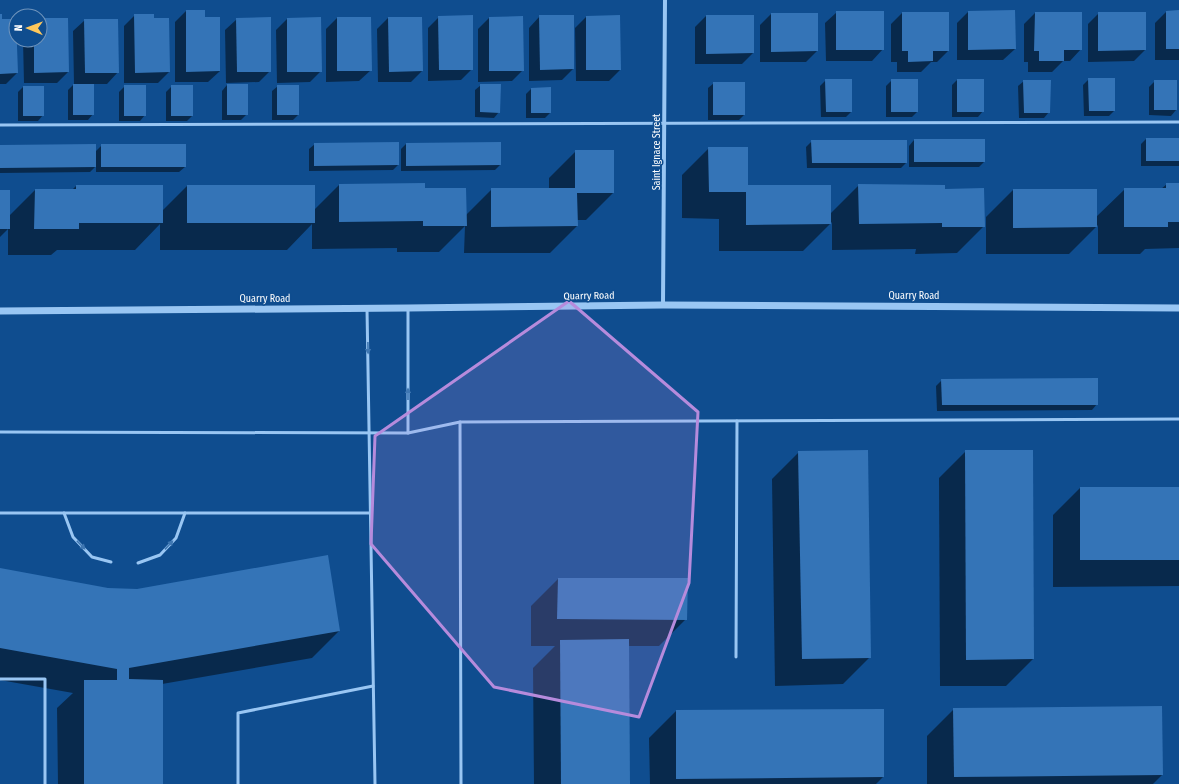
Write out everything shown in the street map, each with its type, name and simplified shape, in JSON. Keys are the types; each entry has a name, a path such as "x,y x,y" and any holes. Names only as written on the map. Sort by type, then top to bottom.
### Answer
{"street":[{"name":"Saint Ignace Street","path":"663,305 665,0"},
{"name":"Quarry Road","path":"0,311 368,309 663,305 1179,308"}],"lane":[{"path":"0,125 1179,122"},
{"path":"408,308 408,433"},
{"path":"368,309 375,784"},
{"path":"0,432 408,433 460,422 1179,420"},
{"path":"736,657 737,421"},
{"path":"460,422 461,784"},
{"path":"0,513 371,513"},
{"path":"64,513 73,537 92,557 112,562"},
{"path":"138,563 160,555 176,538 185,513"},
{"path":"0,679 45,679 45,784"},
{"path":"238,784 238,713 373,686"}],"highlighted area":[{"path":"569,301 698,412 689,583 639,717 494,687 371,544 375,436"}],"building":[{"path":"186,10 205,10 205,17 220,17 220,71 186,72"},
{"path":"1015,10 1016,49 968,50 968,11"},
{"path":"1179,10 1179,49 1166,49 1166,11"},
{"path":"836,11 884,11 884,50 836,50"},
{"path":"902,12 949,12 949,51 933,51 933,61 908,62 908,51 902,51"},
{"path":"1035,12 1082,12 1082,50 1064,50 1064,61 1039,61 1039,51 1034,51"},
{"path":"1098,12 1146,12 1146,50 1098,51"},
{"path":"771,13 818,13 818,51 771,52"},
{"path":"0,14 2,14 2,19 8,19 8,48 17,48 18,73 0,74"},
{"path":"134,14 154,14 154,18 169,18 170,72 135,73"},
{"path":"473,15 473,70 439,70 438,16"},
{"path":"539,15 574,15 574,69 540,70"},
{"path":"620,15 621,70 586,70 586,16"},
{"path":"706,15 754,15 754,53 706,54"},
{"path":"523,16 524,71 489,71 489,17"},
{"path":"271,17 271,72 237,72 236,18"},
{"path":"321,17 322,72 287,72 287,18"},
{"path":"337,17 371,17 372,71 337,71"},
{"path":"388,17 422,17 423,71 389,72"},
{"path":"48,18 68,18 69,72 34,73 34,48 48,48"},
{"path":"84,19 118,19 119,73 85,73"},
{"path":"1088,78 1115,78 1115,111 1089,111"},
{"path":"825,79 852,79 852,112 826,112"},
{"path":"891,79 918,79 918,112 891,112"},
{"path":"957,79 984,79 984,112 957,112"},
{"path":"1023,80 1051,80 1050,113 1024,113"},
{"path":"1154,80 1177,80 1177,110 1154,110"},
{"path":"713,82 745,82 745,115 713,115"},
{"path":"73,84 94,84 94,115 73,115"},
{"path":"227,84 248,84 248,115 227,115"},
{"path":"480,84 501,84 500,113 480,112"},
{"path":"124,85 146,85 146,116 124,116"},
{"path":"171,85 193,85 193,116 171,116"},
{"path":"277,85 299,85 299,115 277,115"},
{"path":"23,86 44,86 44,116 23,116"},
{"path":"551,87 551,113 531,113 531,88"},
{"path":"1146,138 1179,138 1179,161 1146,161"},
{"path":"914,139 985,139 985,162 914,162"},
{"path":"811,140 907,140 907,163 812,163"},
{"path":"399,142 399,165 314,166 314,143"},
{"path":"501,142 501,165 406,166 406,143"},
{"path":"96,144 96,167 0,168 0,145"},
{"path":"101,144 186,144 186,167 101,167"},
{"path":"708,147 748,147 748,185 831,185 831,224 746,225 746,192 709,192"},
{"path":"575,150 614,150 614,193 577,193 578,226 491,227 491,188 575,188"},
{"path":"425,183 425,188 466,188 467,226 423,226 423,221 339,222 339,184"},
{"path":"1166,183 1179,183 1179,222 1168,222 1168,227 1124,227 1124,188 1166,188"},
{"path":"858,184 945,185 945,189 984,188 985,227 942,227 942,223 859,224"},
{"path":"76,185 163,185 163,223 79,223 79,229 34,229 35,189 76,189"},
{"path":"187,185 315,185 315,223 187,223"},
{"path":"1013,189 1097,189 1097,227 1013,228"},
{"path":"0,190 10,190 10,229 0,229"},
{"path":"1098,378 1098,405 942,405 941,379"},
{"path":"868,450 871,658 802,659 798,451"},
{"path":"965,450 1033,450 1034,659 966,660"},
{"path":"1080,487 1179,487 1179,560 1080,560"},
{"path":"328,555 340,631 129,668 129,679 163,680 163,784 84,784 84,680 117,680 117,669 0,648 0,568 108,588 137,589"},
{"path":"558,578 688,578 687,620 557,619"},
{"path":"629,639 630,784 561,784 560,640"},
{"path":"1162,706 1163,775 954,777 953,708"},
{"path":"884,709 884,777 676,779 676,710"}]}
